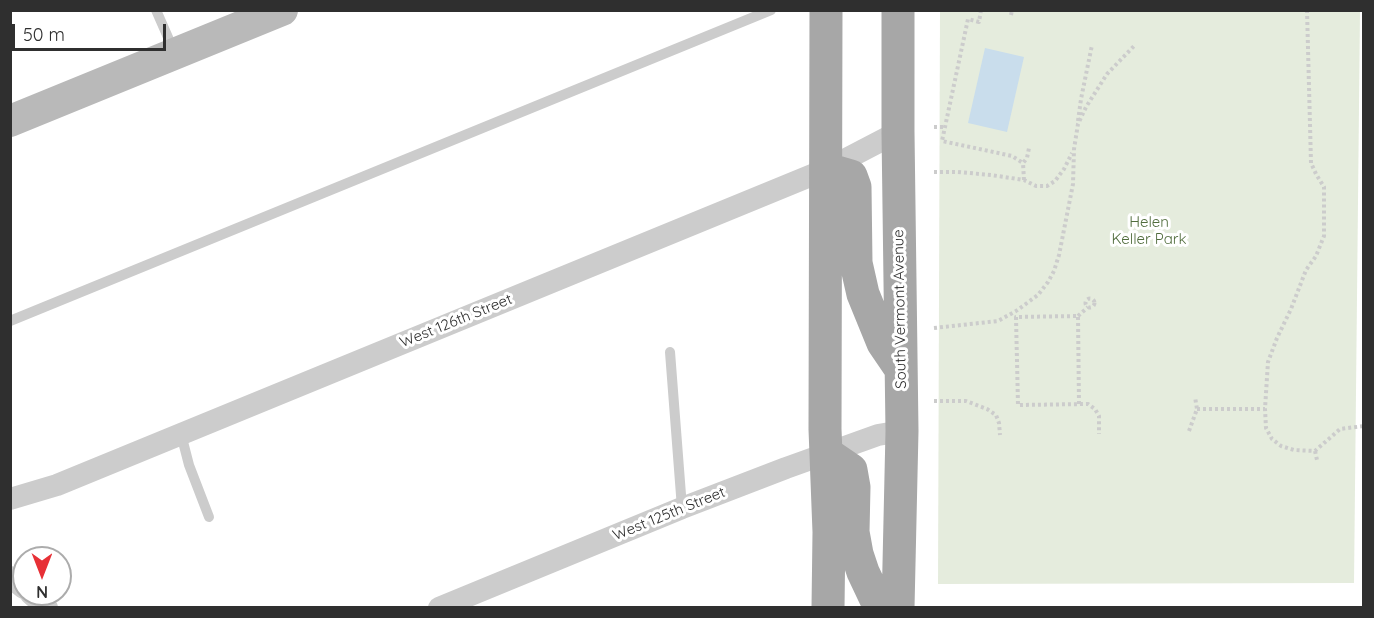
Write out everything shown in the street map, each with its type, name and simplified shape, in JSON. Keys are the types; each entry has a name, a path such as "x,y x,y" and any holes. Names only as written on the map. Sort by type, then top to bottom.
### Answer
{"main road":[{"path":"826,10 828,608"},
{"name":"South Vermont Avenue","path":"896,16 902,431 898,608"},
{"path":"827,169 851,176 855,187 856,263 863,294 883,343 901,369"},
{"path":"826,453 851,471 854,486 854,532 857,554 862,573 880,608"},
{"path":"829,532 857,608"}],"street":[{"path":"10,121 282,10"},
{"name":"West 126th Street","path":"10,499 57,485 827,169 898,132"},
{"name":"West 125th Street","path":"439,608 682,508 826,453 878,435 902,431"}],"lane":[{"path":"156,10 176,54"},
{"path":"10,321 771,10"},
{"path":"670,352 682,508"},
{"path":"181,434 189,465 209,517"}],"path":[{"path":"981,10 979,22 968,19 942,141 1012,156 1023,163"},
{"path":"1306,10 1311,163 1324,187 1324,236 1316,256 1306,270 1268,362 1266,428 1272,439 1281,446 1294,450 1314,451 1340,429 1364,426"},
{"path":"934,328 998,321 1038,295 1054,271 1073,184 1074,149 1092,45"},
{"path":"1078,124 1107,74 1134,46"},
{"path":"934,127 945,127"},
{"path":"1024,180 1023,163 1027,158 1029,148"},
{"path":"934,172 969,173 1024,180 1036,186 1047,186 1064,169 1074,149"},
{"path":"1016,317 1078,316 1088,307"},
{"path":"1016,311 1018,405 1088,404 1099,416 1099,434"},
{"path":"1078,316 1079,404"},
{"path":"1189,431 1197,409 1195,397"},
{"path":"934,401 966,401 987,409 996,415 1000,435"},
{"path":"1197,409 1265,409"},
{"path":"1314,451 1317,460"}],"green space":[{"name":"Helen Keller Park","path":"940,11 1360,11 1354,583 938,584"}],"water":[{"path":"985,48 1024,57 1007,132 968,123"}]}
